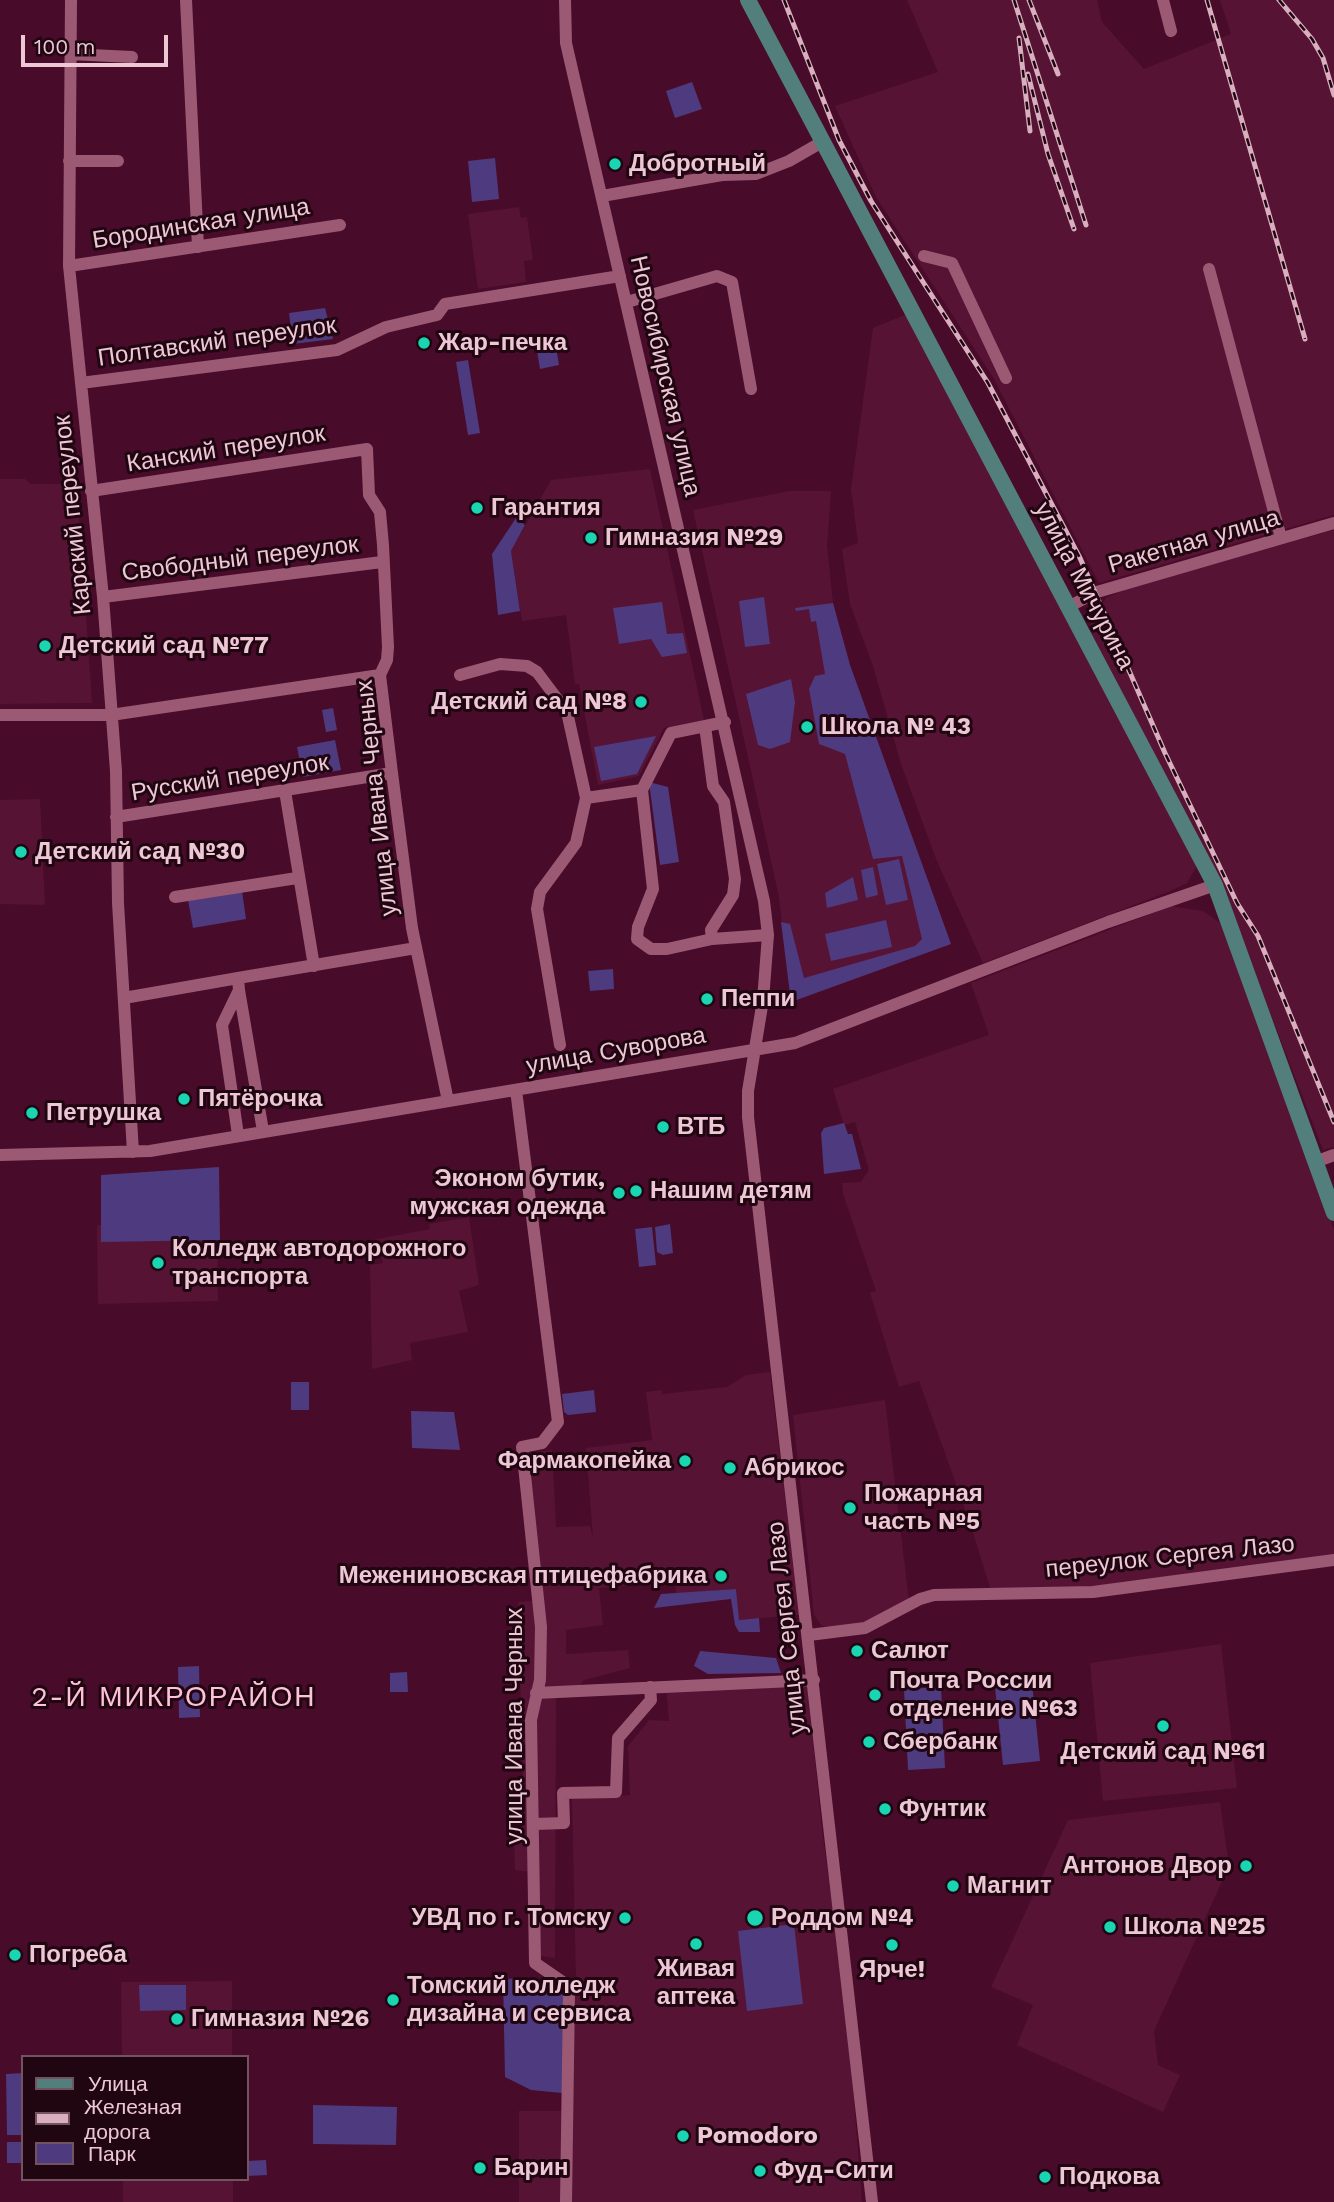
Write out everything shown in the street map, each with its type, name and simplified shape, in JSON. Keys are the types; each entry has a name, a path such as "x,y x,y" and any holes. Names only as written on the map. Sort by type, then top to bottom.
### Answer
{"main road":[{"name":"улица Мичурина","path":"748,0 1215,885 1334,1213"}],"street":[{"name":"Карский переулок","path":"71,0 69,266 103,597 133,1152"},
{"path":"186,0 198,247"},
{"name":"Новосибирская улица","path":"565,0 566,43 764,901 768,935 764,1000 754,1049"},
{"path":"1163,0 1171,31"},
{"path":"70,54 132,57"},
{"path":"602,196 722,175 756,174 789,161 822,142"},
{"path":"69,161 118,161"},
{"name":"Бородинская улица","path":"69,266 340,225"},
{"path":"924,256 952,263 1006,378"},
{"path":"1209,269 1281,538"},
{"name":"Полтавский переулок","path":"81,383 337,350 386,327 437,315 445,304 620,276"},
{"path":"627,302 717,276 732,282 751,389"},
{"name":"Канский переулок","path":"91,491 367,449"},
{"name":"улица Ивана Черных","path":"367,449 369,495 380,512 388,647 387,660 380,676 416,948 448,1101"},
{"name":"Ракетная улица","path":"1068,607 1097,592 1334,523"},
{"name":"Свободный переулок","path":"103,597 382,562"},
{"path":"460,674 515,663 537,671 567,712 586,798 576,843 540,892 537,909 560,1045"},
{"path":"0,715 111,715 380,676"},
{"path":"724,722 671,733 642,790 653,889 638,927 637,939 651,949 667,949 712,939 768,935"},
{"path":"705,726 713,786 724,802 735,879 733,895 711,930 712,939"},
{"name":"Русский переулок","path":"116,817 285,792 392,772"},
{"path":"586,798 642,790"},
{"path":"285,792 314,966"},
{"path":"176,897 298,878"},
{"name":"улица Суворова","path":"0,1155 133,1152 795,1043 1108,922 1215,885"},
{"path":"124,998 239,984 314,966 416,948"},
{"path":"239,984 263,1131"},
{"path":"238,1135 222,1025 239,984"},
{"name":"улица Сергея Лазо","path":"754,1049 748,1117 872,2202"},
{"name":"улица Ивана Черных","path":"516,1090 558,1422 542,1443 522,1447 541,1627 540,1679 531,1720 535,1824 535,1963 564,1983 569,1993 566,2202"},
{"path":"1315,1162 1334,1155"},
{"name":"переулок Сергея Лазо","path":"809,1635 865,1628 920,1599 934,1595 1093,1592 1334,1560"},
{"path":"536,1693 814,1680"},
{"path":"535,1824 564,1823 563,1793 616,1792 618,1738 651,1700 650,1687"}],"shaded area":[{"path":"907,0 1097,0 1102,22 1144,69 1231,34 1220,0 1334,0 1334,515 1099,583 994,379 876,197 835,106 938,72"},
{"path":"519,207 521,218 527,217 533,260 524,261 526,282 478,289 468,214"},
{"path":"907,314 1193,850 1196,868 1187,883 1168,892 983,963 936,859 901,764 873,666 850,604 842,549 858,543 851,489 873,328"},
{"path":"650,469 704,720 664,728 639,776 598,785 579,684 575,684 566,615 522,621 511,551 551,480"},
{"path":"0,479 25,479 31,484 77,484 92,703 0,704"},
{"name":"Школа № 43","path":"789,491 831,491 827,545 833,603 850,665 951,944 791,1002 779,897 693,510"},
{"path":"1334,530 1334,1147 1323,1150 1218,877 1089,631 1094,613 1106,598 1125,589"},
{"name":"Детский сад №30","path":"40,799 45,905 0,904 0,800"},
{"path":"1171,906 1203,911 1223,925 1334,1230 1334,1556 1092,1588 991,1591 969,1520 919,1381 899,1387 870,1293 876,1291 843,1194 842,1183 861,1182 869,1170 855,1122 844,1125 833,1089 989,1035 971,983"},
{"path":"469,1217 479,1285 459,1291 468,1332 410,1343 412,1360 372,1369 370,1265 383,1263 381,1256 370,1257 367,1241 430,1229 429,1224"},
{"name":"Колледж автодорожного транспорта","path":"217,1222 218,1301 98,1304 97,1225"},
{"path":"770,1372 799,1615 738,1620 736,1589 676,1594 675,1582 599,1588 603,1625 566,1630 566,1654 628,1650 630,1668 584,1680 579,1687 556,1688 555,1958 531,1955 530,1872 515,1870 512,1787 523,1785 518,1602 532,1601 520,1454 552,1450 556,1527 590,1526 593,1538 586,1448 652,1440 646,1392 662,1390 662,1394 727,1387 746,1375"},
{"name":"Пожарная часть №5","path":"885,1400 909,1601 864,1624 845,1628 822,1626 814,1615 793,1415"},
{"name":"Детский сад №61","path":"1221,1644 1237,1788 1103,1801 1090,1663"},
{"path":"806,1675 822,1829 848,2022 862,2202 519,2202 519,2111 563,2111 567,1992 576,1981 572,1799 630,1795 628,1746 649,1720 669,1721 666,1685"},
{"name":"Школа №25","path":"1220,1802 1229,1866 1154,2031 1158,2065 1180,2075 1163,2112 1017,2045 1033,2005 991,1987 1068,1820"},
{"name":"Гимназия №26","path":"232,1981 232,2055 122,2055 121,1982"},
{"path":"123,2181 233,2181 233,2202 123,2202"}],"green space":[{"path":"692,82 702,109 675,118 666,91"},
{"path":"495,158 499,199 472,202 468,161"},
{"path":"325,308 333,339 293,344 289,313"},
{"path":"556,347 559,365 540,369 537,351"},
{"path":"468,360 480,433 468,435 456,362"},
{"path":"516,518 525,525 511,551 520,611 498,615 492,554"},
{"path":"764,597 770,644 745,647 739,601"},
{"path":"662,602 667,634 683,633 687,653 662,657 651,639 619,644 613,608"},
{"path":"833,603 850,665 951,944 791,1002 781,922 790,924 804,978 915,946 922,939 902,856 873,859 845,754 819,744 809,689 815,676 825,674 816,621 811,622 809,609 796,611 795,608"},
{"path":"791,679 795,702 790,742 770,749 758,745 746,694"},
{"path":"333,708 337,730 326,732 322,710"},
{"path":"656,736 637,774 601,781 594,747"},
{"path":"335,740 341,770 303,777 297,747"},
{"path":"649,782 668,787 679,862 660,865"},
{"path":"899,859 908,900 886,905 877,864"},
{"path":"873,867 878,895 866,898 861,870"},
{"path":"853,877 858,900 827,908 825,893"},
{"path":"242,891 246,919 193,928 188,900"},
{"path":"886,920 892,947 831,961 825,934"},
{"path":"613,969 614,989 590,991 588,971"},
{"path":"844,1123 848,1134 852,1134 861,1169 824,1174 821,1133 824,1128"},
{"path":"219,1167 220,1240 101,1242 101,1175"},
{"path":"670,1224 673,1253 663,1255 657,1252 655,1227"},
{"path":"652,1227 656,1265 639,1267 635,1229"},
{"path":"291,1382 309,1382 309,1410 291,1410"},
{"path":"594,1390 596,1412 568,1415 564,1412 562,1394"},
{"path":"411,1411 454,1412 460,1450 412,1448"},
{"path":"736,1589 739,1620 759,1618 760,1632 739,1632 735,1625 731,1599 654,1608 661,1594"},
{"path":"700,1651 776,1658 781,1673 708,1674 694,1666"},
{"path":"199,1666 200,1717 179,1718 178,1667"},
{"path":"407,1672 408,1692 390,1692 390,1673"},
{"path":"1032,1683 1040,1761 1003,1765 995,1687"},
{"path":"941,1687 945,1768 908,1770 904,1689"},
{"path":"794,1924 803,2004 747,2011 738,1931"},
{"path":"526,1978 564,1995 562,2093 531,2090 505,2077 503,1979"},
{"path":"139,1985 186,1985 186,2010 140,2011"},
{"path":"21,2073 21,2135 7,2135 6,2074"},
{"path":"313,2105 397,2107 396,2145 313,2144"},
{"path":"7,2142 21,2142 21,2163 7,2163"},
{"path":"266,2160 267,2175 248,2176 248,2161"}],"railway":[{"path":"784,0 839,140 871,201 988,383 1080,558 1165,753 1237,903 1258,936 1334,1122"},
{"path":"1014,0 1086,225"},
{"path":"1029,0 1058,74"},
{"path":"1207,0 1305,339"},
{"path":"1279,0 1312,39 1323,58 1334,95"},
{"path":"1019,38 1030,131"},
{"path":"1028,74 1048,154 1074,229"}],"place":[{"name":"Добротный","path":"615,164"},
{"name":"Жар-печка","path":"424,343"},
{"name":"Гарантия","path":"477,508"},
{"name":"Гимназия №29","path":"591,538"},
{"name":"Детский сад №77","path":"45,646"},
{"name":"Детский сад №8","path":"641,702"},
{"name":"Школа № 43","path":"807,727"},
{"name":"Детский сад №30","path":"21,852"},
{"name":"Пеппи","path":"707,999"},
{"name":"Пятёрочка","path":"184,1099"},
{"name":"Петрушка","path":"32,1113"},
{"name":"ВТБ","path":"663,1127"},
{"name":"Нашим детям","path":"636,1191"},
{"name":"Эконом бутик, мужская одежда","path":"619,1193"},
{"name":"Колледж автодорожного транспорта","path":"158,1263"},
{"name":"Фармакопейка","path":"685,1461"},
{"name":"Абрикос","path":"730,1468"},
{"name":"Пожарная часть №5","path":"850,1508"},
{"name":"Межениновская птицефабрика","path":"721,1576"},
{"name":"Салют","path":"857,1651"},
{"name":"Почта России отделение №63","path":"875,1695"},
{"name":"Детский сад №61","path":"1163,1726"},
{"name":"Сбербанк","path":"869,1742"},
{"name":"Фунтик","path":"885,1809"},
{"name":"Антонов Двор","path":"1246,1866"},
{"name":"Магнит","path":"953,1886"},
{"name":"УВД по г. Томску","path":"625,1918"},
{"name":"Роддом №4","path":"755,1918"},
{"name":"Школа №25","path":"1110,1927"},
{"name":"Живая аптека","path":"696,1944"},
{"name":"Ярче!","path":"892,1945"},
{"name":"Погреба","path":"15,1955"},
{"name":"Томский колледж дизайна и сервиса","path":"393,2000"},
{"name":"Гимназия №26","path":"177,2019"},
{"name":"Pomodoro","path":"683,2136"},
{"name":"Барин","path":"480,2168"},
{"name":"Фуд-Сити","path":"760,2171"},
{"name":"Подкова","path":"1045,2177"}],"district":[{"name":"2-Й МИКРОРАЙОН","path":"174,1698"}]}
